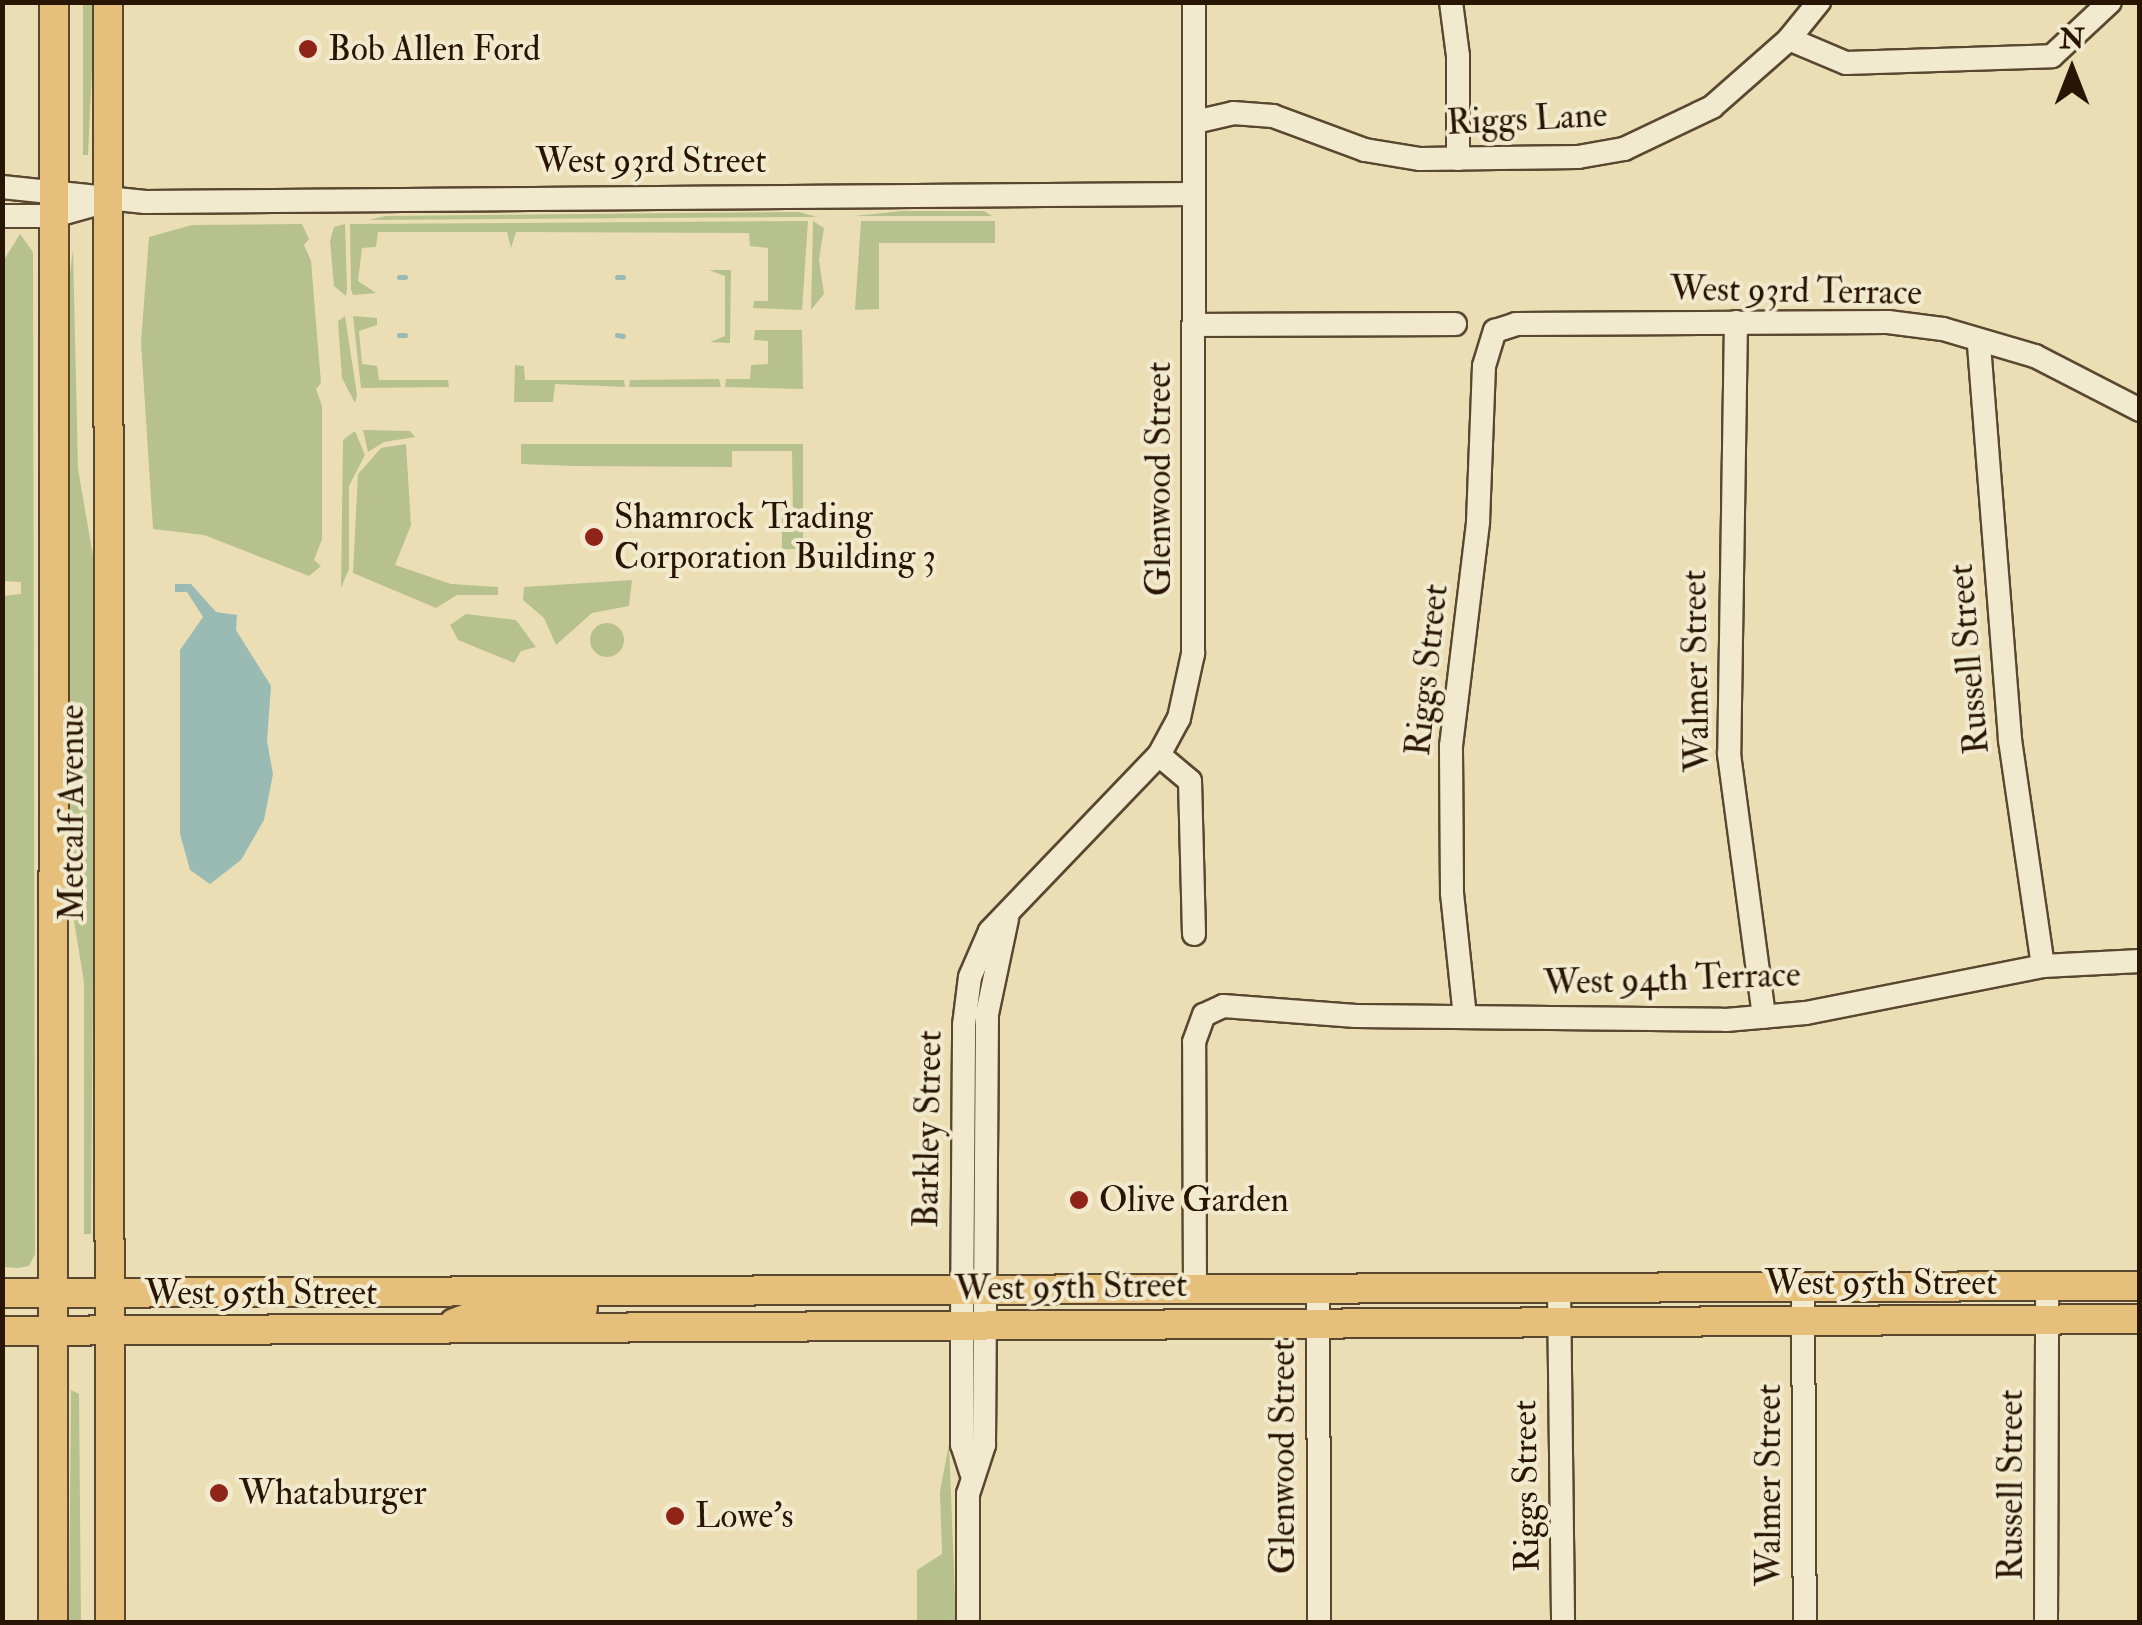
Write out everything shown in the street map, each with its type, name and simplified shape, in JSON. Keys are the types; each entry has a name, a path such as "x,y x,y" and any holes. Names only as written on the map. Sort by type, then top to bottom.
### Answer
{"main road":[{"name":"Metcalf Avenue","path":"53,1622 57,1330 54,2"},
{"name":"Metcalf Avenue","path":"108,2 110,1622"},
{"name":"West 95th Street","path":"2,1294 2140,1286"},
{"path":"439,1331 482,1312 594,1306 598,1290"},
{"name":"West 95th Street","path":"2,1331 2140,1319"}],"street":[{"name":"Glenwood Street","path":"1159,755 1179,718 1193,654 1194,2"},
{"path":"1450,2 1458,56 1458,158"},
{"name":"Riggs Lane","path":"1195,122 1233,113 1272,116 1381,154 1578,157 1650,141 1712,107 1789,39 1819,2"},
{"path":"1789,39 1846,63 2052,56 2110,2"},
{"name":"West 93rd Street","path":"2,188 54,202"},
{"name":"West 93rd Street","path":"2,216 54,202 108,201 1194,194"},
{"name":"Walmer Street","path":"1736,322 1728,716 1734,815 1764,1016"},
{"name":"West 93rd Terrace","path":"1495,331 1516,324 1888,322 1944,330 1979,345 2035,356 2140,410"},
{"path":"1194,325 1455,324"},
{"name":"Riggs Street","path":"1464,1017 1451,878 1452,746 1478,522 1484,366 1495,331"},
{"name":"Russell Street","path":"1979,345 2010,740 2043,966"},
{"path":"1159,755 1190,781 1194,934"},
{"name":"Barkley Street","path":"968,1622 971,1472 962,1445 973,1326 986,1014 1008,918 1159,755"},
{"name":"West 94th Terrace","path":"1195,1292 1194,1042 1204,1015 1223,1006 1464,1017 1764,1016 2043,966 2140,961"},
{"name":"Russell Street","path":"2046,1622 2047,1287"},
{"name":"Walmer Street","path":"1803,1288 1805,1622"},
{"name":"Riggs Street","path":"1560,1289 1562,1622"},
{"name":"Glenwood Street","path":"1318,1291 1319,1622"}],"green space":[{"path":"83,3 95,3 88,155 83,155"},
{"path":"902,211 984,211 992,216 854,216"},
{"path":"799,212 817,217 369,220 385,216"},
{"path":"808,221 802,310 753,308 754,301 768,301 768,248 750,246 749,233 516,232 511,248 507,232 378,232 376,247 362,248 358,281 376,293 353,295 351,289 350,224"},
{"path":"813,221 824,228 819,260 824,294 811,310"},
{"path":"861,221 995,221 995,243 879,243 879,309 855,310"},
{"path":"302,224 309,239 304,245 311,261 321,383 316,389 322,406 322,539 314,560 321,566 309,576 204,535 153,529 141,342 149,237 192,225"},
{"path":"345,224 346,296 334,286 330,241 334,227"},
{"path":"20,234 33,252 35,1254 29,1266 18,1268 5,1267 4,596 21,594 21,582 4,581 4,260"},
{"path":"73,250 78,469 96,573 91,1234 84,1234 84,982 66,872 66,304"},
{"path":"709,270 731,270 730,343 710,342 725,336 725,276"},
{"path":"345,316 355,403 342,378 338,321"},
{"path":"353,316 377,318 377,325 359,331 362,364 377,366 379,380 448,380 449,387 361,388"},
{"path":"755,330 802,330 803,389 725,387 726,379 750,379 751,365 768,364 768,341 754,340"},
{"path":"515,365 524,366 525,380 624,380 625,387 555,384 553,402 514,402"},
{"path":"719,379 721,387 629,387 630,380"},
{"path":"363,430 410,431 415,437 384,442 368,452"},
{"path":"355,431 365,455 349,486 349,569 341,588 343,440"},
{"path":"406,444 411,525 395,565 451,584 498,587 498,595 457,595 436,608 353,573 358,474 381,448"},
{"path":"521,444 803,444 803,549 782,549 782,513 793,513 792,451 732,451 732,467 574,466 521,464"},
{"path":"632,580 629,606 592,613 556,645 544,618 523,600 524,587"},
{"path":"466,614 516,620 536,647 521,651 514,663 458,640 450,625"},
{"path":"607,623 619,628 624,640 619,652 607,657 595,652 590,640 595,628"},
{"path":"71,1390 79,1394 81,1622 69,1622"},
{"path":"949,1444 956,1622 917,1622 917,1570 942,1554 940,1492"}],"water":[{"path":"175,584 191,584 216,612 237,615 236,630 271,686 267,741 273,774 264,820 241,860 210,884 190,870 180,834 180,650 203,617 187,592 175,592"}],"waterway":[{"path":"399,277 405,277"},
{"path":"617,277 623,277"},
{"path":"399,335 405,335"},
{"path":"617,335 623,336"}],"place":[{"name":"Bob Allen Ford","path":"308,49"},
{"name":"Shamrock Trading Corporation Building 3","path":"594,537"},
{"name":"Olive Garden","path":"1079,1200"},
{"name":"Whataburger","path":"219,1493"},
{"name":"Lowe's","path":"675,1516"}]}
